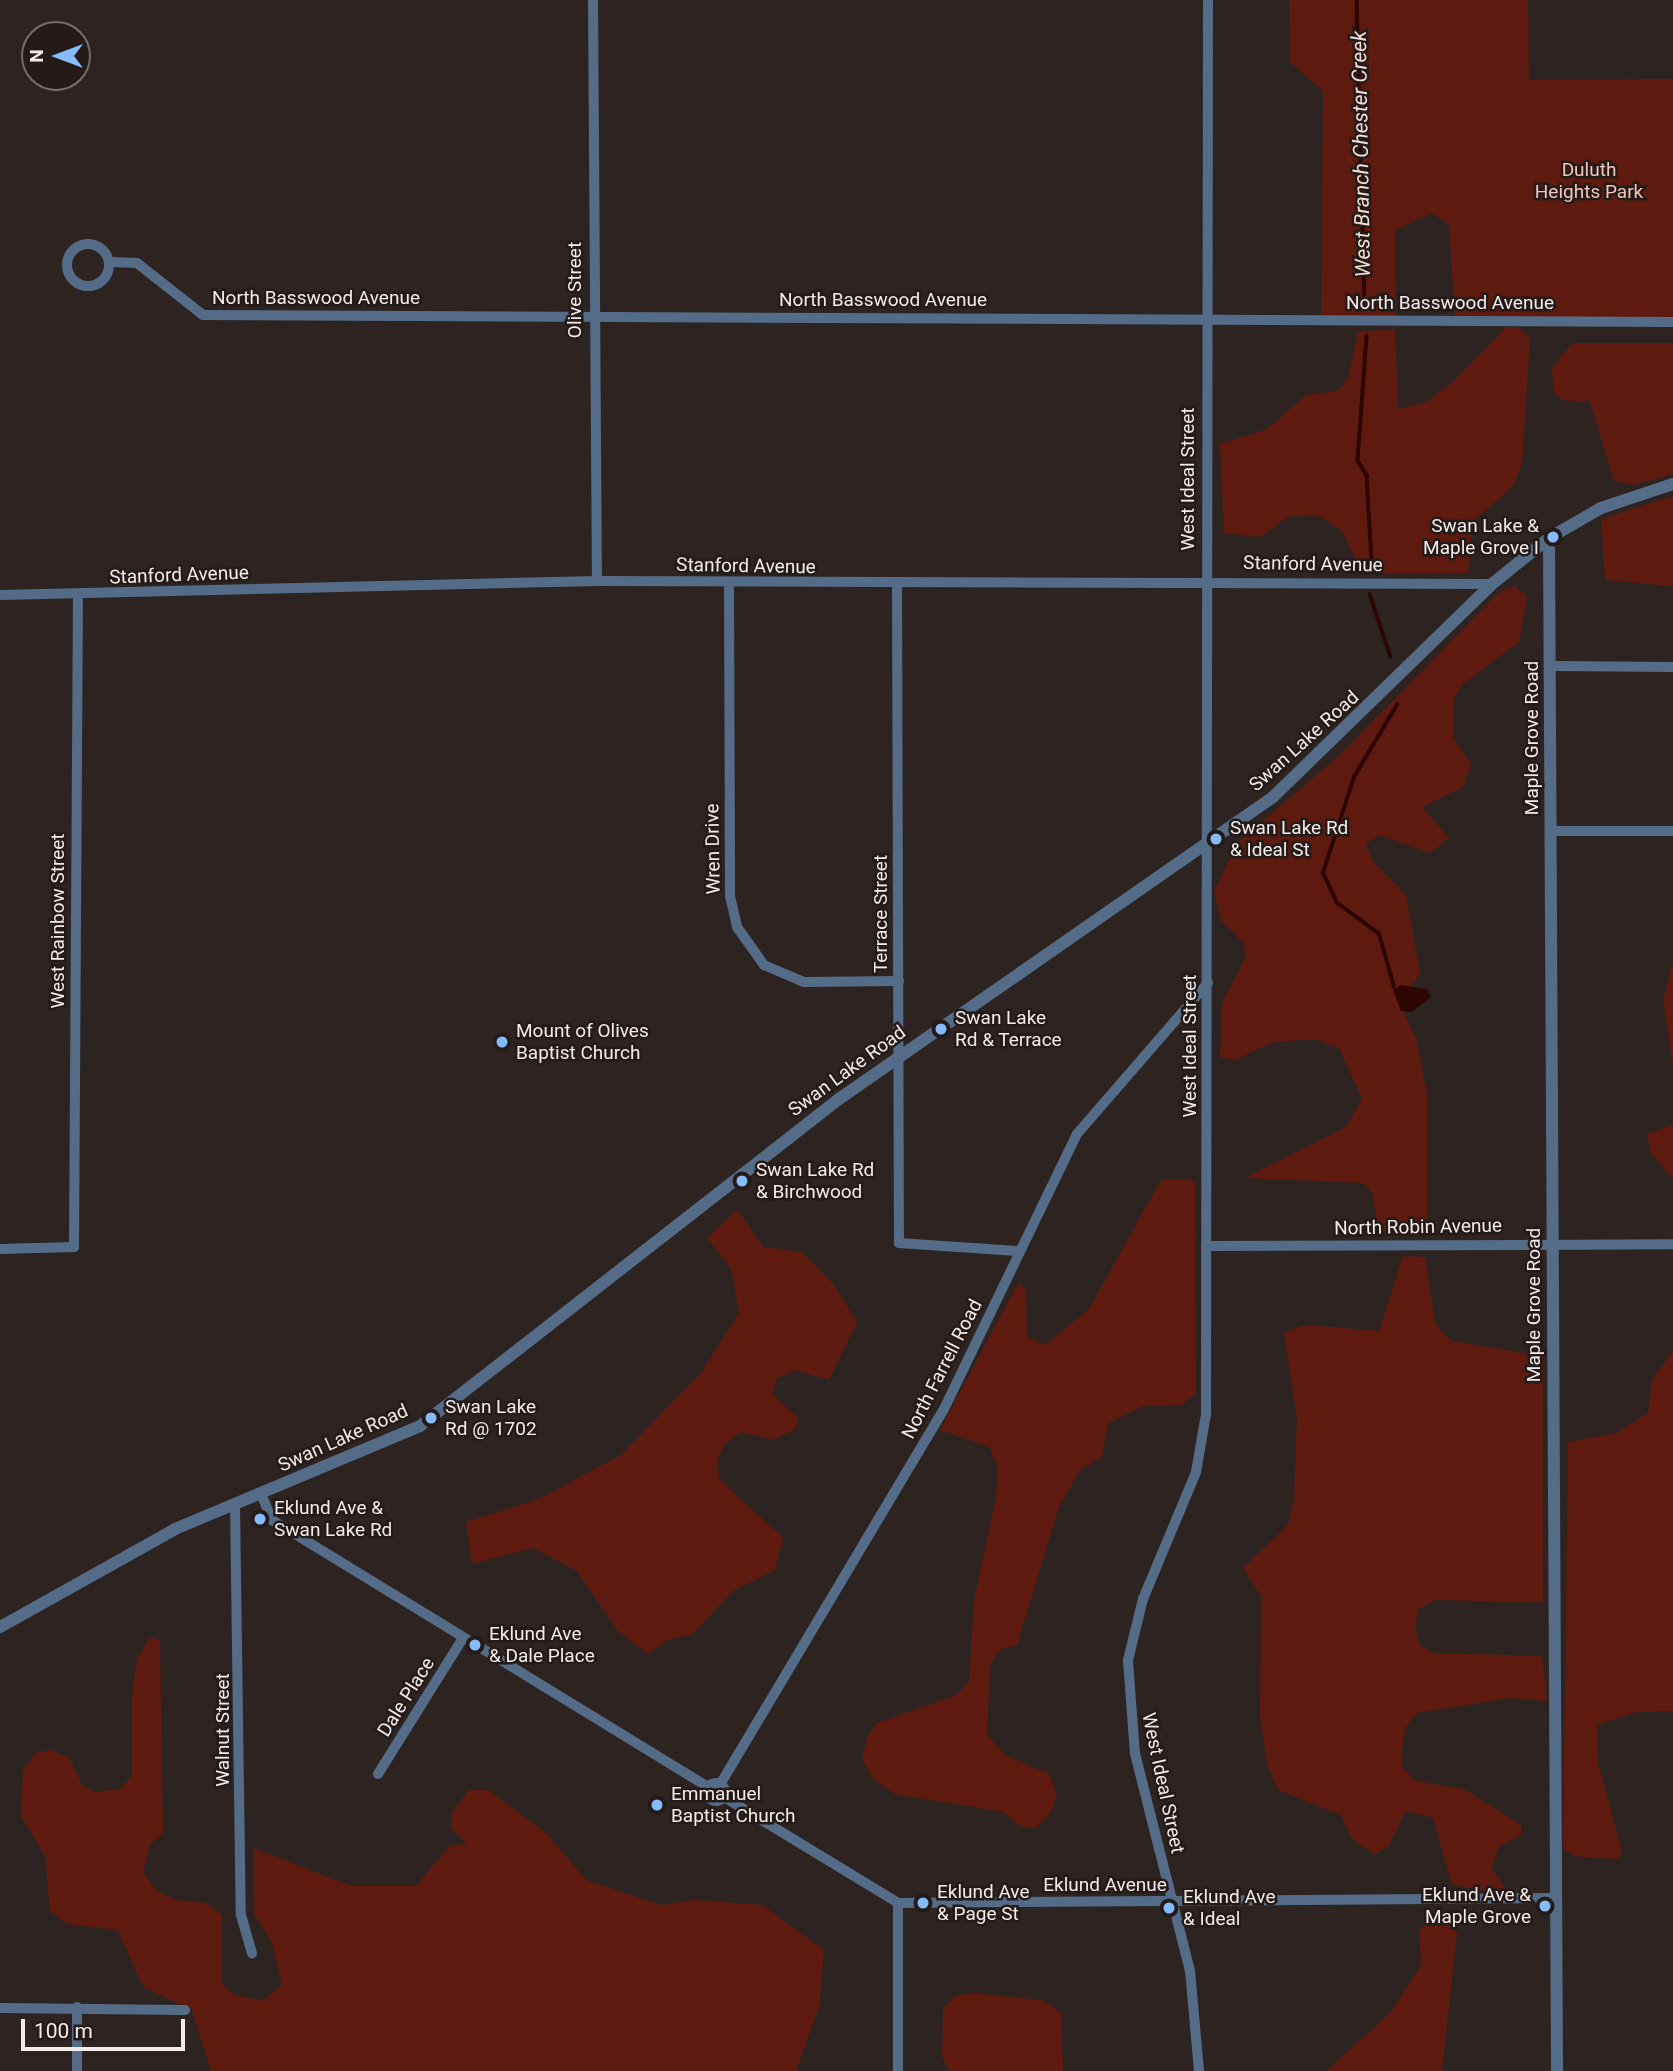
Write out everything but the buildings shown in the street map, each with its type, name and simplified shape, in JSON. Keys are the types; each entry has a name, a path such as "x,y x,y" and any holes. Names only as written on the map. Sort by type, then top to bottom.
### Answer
{"street":[{"name":"Olive Street","path":"593,0 593,316 597,581"},
{"name":"West Ideal Street","path":"1199,2071 1189,1971 1135,1754 1128,1660 1143,1599 1201,1455 1208,983 1205,846 1205,318 1208,0"},
{"name":"North Basswood Avenue","path":"77,245 99,245 111,262 108,276 86,288 72,280 66,256 77,245"},
{"name":"North Basswood Avenue","path":"111,262 137,264 202,315 1673,322"},
{"name":"Swan Lake Road","path":"0,1627 124,1554 234,1504 420,1426 896,1058 1205,846 1294,779 1492,584 1549,538 1601,508 1673,484"},
{"name":"Maple Grove Road","path":"1549,538 1557,2071"},
{"name":"Stanford Avenue","path":"0,595 597,581 730,585 1206,580 1492,584"},
{"name":"Terrace Street","path":"897,584 899,981 896,1058 899,1243 1017,1251"},
{"name":"Wren Drive","path":"730,585 730,896 737,927 764,965 804,982 899,981"},
{"name":"West Rainbow Street","path":"0,1249 74,1247 78,595"},
{"path":"1551,666 1673,667"},
{"path":"1552,831 1673,831"},
{"name":"North Farrell Road","path":"721,1783 929,1437 1017,1251 1077,1135 1208,983"},
{"name":"North Robin Avenue","path":"1206,1246 1673,1244"},
{"path":"261,1494 272,1520 708,1787 711,1800 724,1797 898,1903 898,2071"},
{"name":"Walnut Street","path":"234,1504 240,1915 252,1953"},
{"name":"Dale Place","path":"378,1774 463,1638"},
{"path":"708,1787 721,1783 724,1797"},
{"name":"Eklund Avenue","path":"898,1903 1557,1898"},
{"path":"77,2007 77,2071"},
{"path":"0,2008 185,2010"}],"green space":[{"name":"Duluth Heights Park","path":"1289,0 1528,0 1529,80 1673,79 1673,322 1455,320 1449,225 1432,213 1395,230 1396,320 1321,319 1323,91 1290,62"},
{"path":"1506,327 1519,327 1530,339 1522,464 1512,487 1473,521 1468,573 1361,573 1343,532 1318,515 1287,517 1261,537 1224,533 1220,444 1267,429 1306,395 1337,391 1348,379 1358,332 1395,329 1398,409 1426,402 1452,383"},
{"path":"1572,343 1673,343 1673,474 1634,485 1614,481 1590,402 1562,400 1554,393 1552,368"},
{"path":"1673,496 1673,586 1605,580 1601,519"},
{"path":"1515,586 1527,597 1519,642 1463,684 1453,700 1453,738 1471,764 1463,787 1422,807 1449,838 1430,853 1379,835 1366,844 1373,862 1406,895 1420,973 1412,986 1393,990 1416,1038 1427,1094 1427,1225 1379,1232 1372,1192 1364,1183 1245,1178 1346,1127 1362,1099 1339,1048 1314,1039 1273,1042 1235,1060 1220,1057 1222,1004 1246,956 1243,942 1222,922 1214,892 1237,843 1341,754 1498,593"},
{"path":"1673,963 1673,1066 1663,1000"},
{"path":"1673,1125 1673,1178 1651,1154 1647,1134"},
{"path":"1190,1179 1195,1183 1196,1394 1181,1405 1143,1406 1108,1423 1102,1457 1080,1470 1059,1507 1017,1645 1001,1649 990,1665 987,1735 1005,1755 1049,1774 1057,1796 1051,1812 1036,1828 1019,1826 1004,1812 895,1794 873,1779 862,1759 868,1736 877,1723 956,1695 969,1682 974,1600 996,1498 998,1467 989,1447 940,1430 1018,1283 1026,1288 1027,1337 1045,1345 1089,1309 1161,1180"},
{"path":"737,1209 763,1247 802,1252 833,1284 857,1322 829,1380 795,1370 776,1379 773,1395 799,1419 794,1430 773,1440 741,1432 725,1443 717,1460 719,1479 783,1538 775,1570 734,1590 692,1634 667,1640 648,1654 618,1631 577,1571 533,1548 472,1564 466,1522 539,1499 621,1455 701,1373 739,1313 731,1268 707,1238"},
{"path":"1403,1256 1425,1257 1435,1323 1451,1341 1543,1356 1543,1602 1436,1600 1418,1609 1415,1628 1420,1645 1433,1653 1542,1656 1547,1701 1511,1698 1416,1713 1405,1728 1402,1752 1402,1766 1415,1781 1464,1789 1521,1825 1521,1835 1499,1846 1491,1868 1510,1895 1452,1885 1433,1818 1406,1811 1388,1847 1374,1854 1352,1839 1341,1815 1278,1790 1267,1764 1260,1716 1261,1596 1243,1568 1288,1525 1294,1499 1297,1419 1284,1332 1306,1325 1379,1331"},
{"path":"1673,1351 1673,1711 1636,1712 1597,1725 1598,1762 1622,1852 1617,1859 1575,1856 1563,1849 1568,1442 1616,1433 1648,1413 1652,1380"},
{"path":"150,1637 160,1640 163,1833 150,1845 143,1873 157,1891 176,1900 206,1903 222,1915 222,1984 233,1994 262,2001 282,1985 272,1943 254,1914 253,1848 352,1886 416,1886 450,1845 467,1844 451,1828 452,1812 469,1790 488,1790 546,1833 586,1880 661,1905 693,1900 762,1905 824,1950 819,2007 796,2071 211,2071 192,2010 143,1987 118,1930 67,1924 50,1911 45,1856 21,1816 23,1770 36,1752 52,1750 70,1759 82,1785 95,1792 120,1789 132,1775 132,1696 137,1659"},
{"path":"1432,1917 1450,1920 1457,1933 1442,2071 1326,2071 1391,2012 1421,1965 1419,1930"},
{"path":"971,1993 1041,2000 1061,2012 1063,2071 949,2071 942,2057 943,2009 955,1996"}],"shaded area":[{"path":"1401,985 1427,989 1431,997 1412,1012 1401,1011 1393,990"}],"waterway":[{"name":"West Branch Chester Creek","path":"1357,0 1365,307"},
{"name":"West Branch Chester Creek","path":"1367,336 1358,461 1367,475 1372,563"},
{"name":"West Branch Chester Creek","path":"1370,594 1391,657"},
{"name":"West Branch Chester Creek","path":"1394,987 1379,934 1337,903 1323,873 1354,777 1397,705"}],"place":[{"name":"Swan Lake & Maple Grove I","path":"1553,537"},
{"name":"Swan Lake Rd & Ideal St","path":"1216,839"},
{"name":"Swan Lake Rd & Terrace","path":"941,1029"},
{"name":"Mount of Olives Baptist Church","path":"502,1042"},
{"name":"Swan Lake Rd & Birchwood","path":"742,1181"},
{"name":"Swan Lake Rd @ 1702","path":"431,1418"},
{"name":"Eklund Ave & Swan Lake Rd","path":"260,1519"},
{"name":"Eklund Ave & Dale Place","path":"475,1645"},
{"name":"Emmanuel Baptist Church","path":"657,1805"},
{"name":"Eklund Ave & Page St","path":"923,1903"},
{"name":"Eklund Ave & Maple Grove","path":"1545,1906"},
{"name":"Eklund Ave & Ideal","path":"1169,1908"}]}
